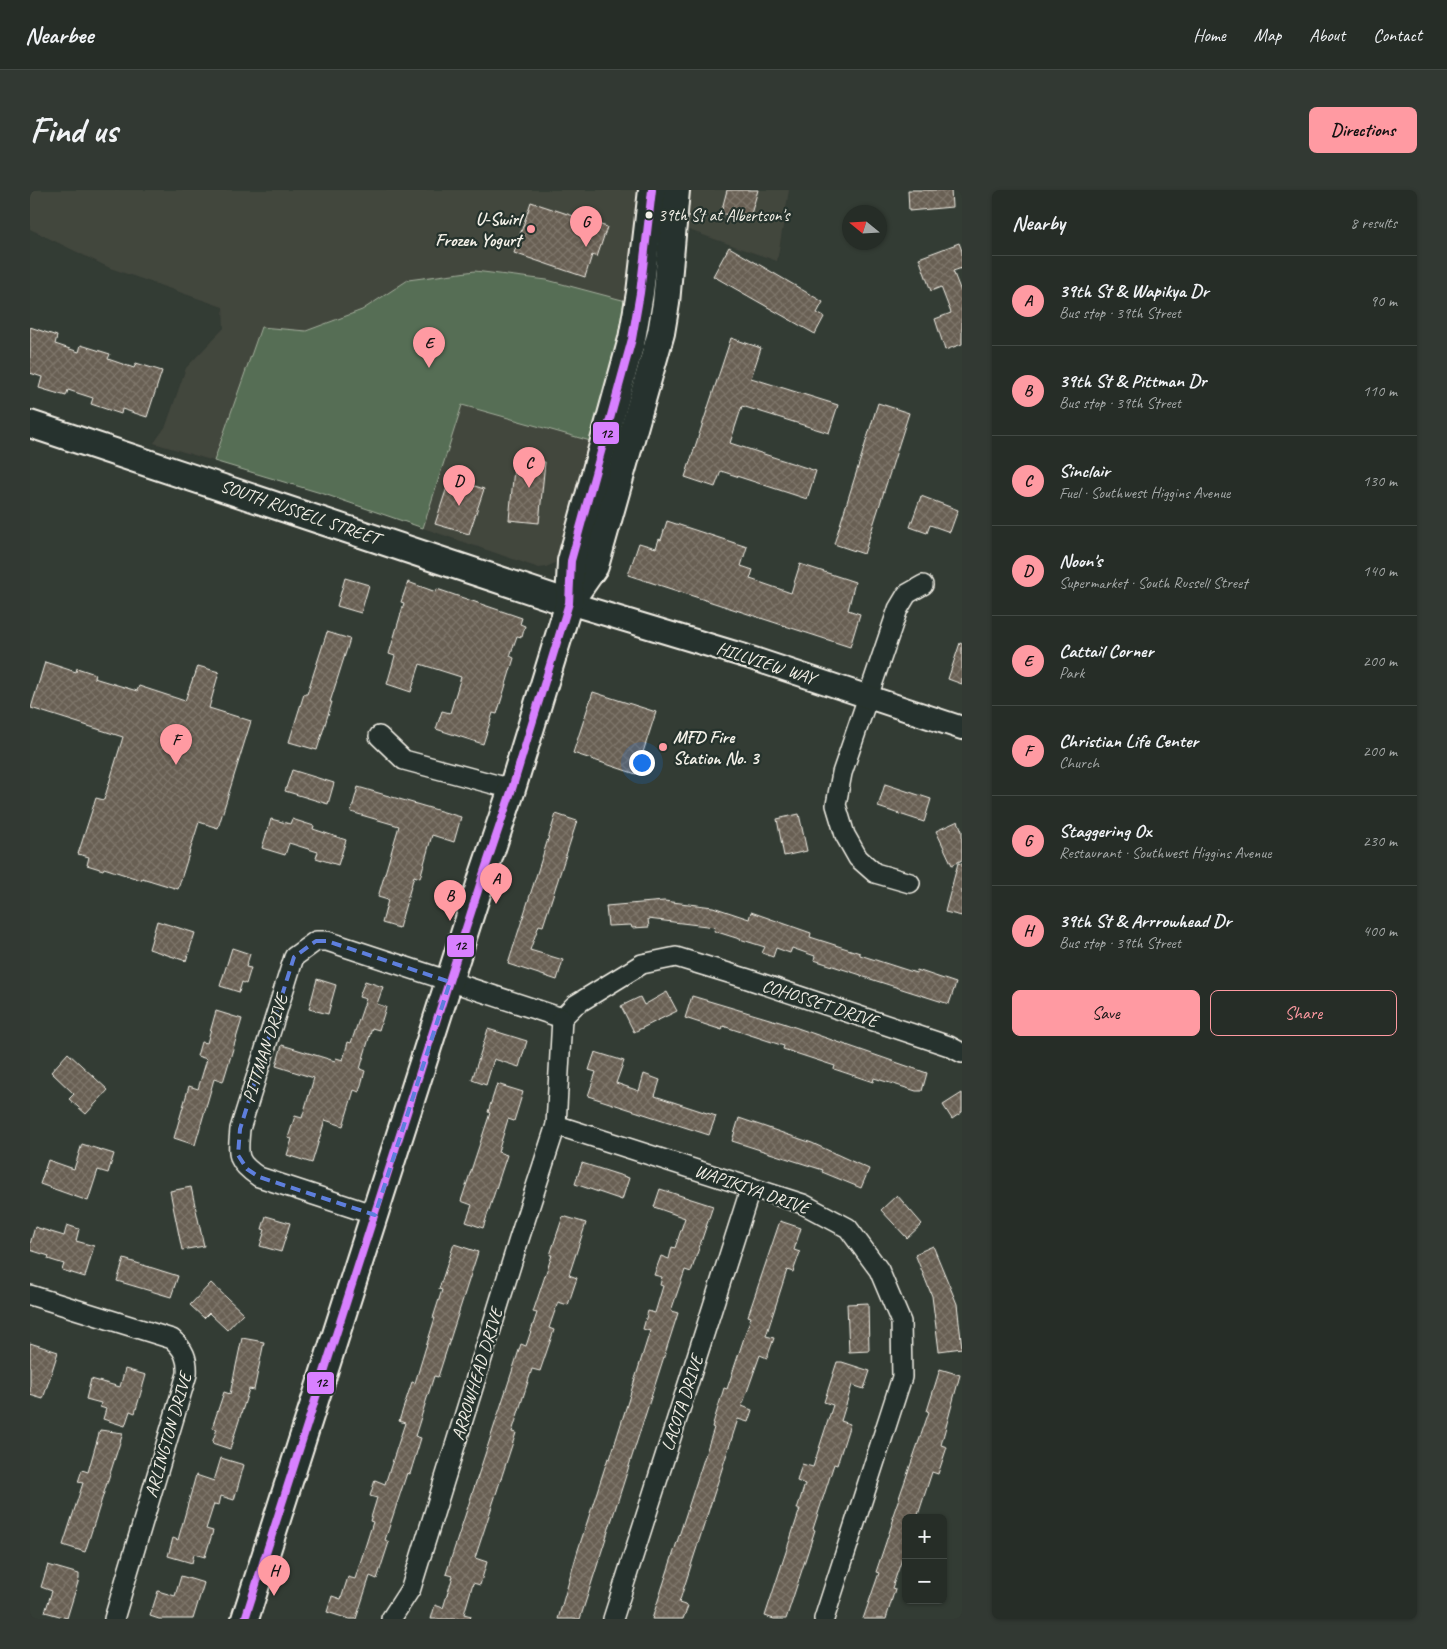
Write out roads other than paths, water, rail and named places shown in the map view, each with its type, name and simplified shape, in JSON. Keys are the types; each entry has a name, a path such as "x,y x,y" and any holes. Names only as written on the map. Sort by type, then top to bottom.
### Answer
{"main road":[{"path":"245,1619 512,789 569,603 572,561 632,340 640,293 652,190"},
{"path":"661,332 655,318 654,304 666,190"},
{"path":"569,603 595,566 661,332 666,303 676,190"},
{"name":"SOUTH RUSSELL STREET","path":"30,424 569,603"}],"street":[{"path":"910,883 876,873 858,858 844,836 836,805 842,774 898,609 907,594 923,585"},
{"name":"HILLVIEW WAY","path":"569,603 745,656 962,728"},
{"path":"379,736 404,760 512,789"},
{"name":"PITTMAN DRIVE","path":"375,1215 259,1177 247,1169 238,1155 240,1129 294,956 316,941 328,941 450,982"},
{"name":"COHOSSET DRIVE","path":"562,1018 575,1005 642,964 676,957 950,1046 962,1053"},
{"path":"450,982 562,1018 556,1125"},
{"name":"WAPIKIYA DRIVE","path":"556,1125 803,1204 848,1228 879,1270 901,1322 902,1377 824,1619"},
{"name":"ARROWHEAD DRIVE","path":"391,1619 410,1588 556,1125"},
{"name":"LACOTA DRIVE","path":"613,1619 751,1187"},
{"name":"ARLINGTON DRIVE","path":"30,1295 172,1339 181,1348 186,1358 187,1374 114,1619"}],"place":[{"name":"39th St at Albertson's","path":"649,215"},
{"name":"U-Swirl Frozen Yogurt","path":"531,229"},
{"name":"Staggering Ox","path":"586,247"},
{"name":"Cattail Corner","path":"429,368"},
{"name":"Sinclair","path":"529,488"},
{"name":"Noon's","path":"459,506"},
{"name":"MFD Fire Station No. 3","path":"663,747"},
{"name":"Christian Life Center","path":"176,765"},
{"name":"39th St & Wapikya Dr","path":"496,904"},
{"name":"39th St & Pittman Dr","path":"450,921"},
{"name":"39th St & Arrrowhead Dr","path":"274,1596"}]}
